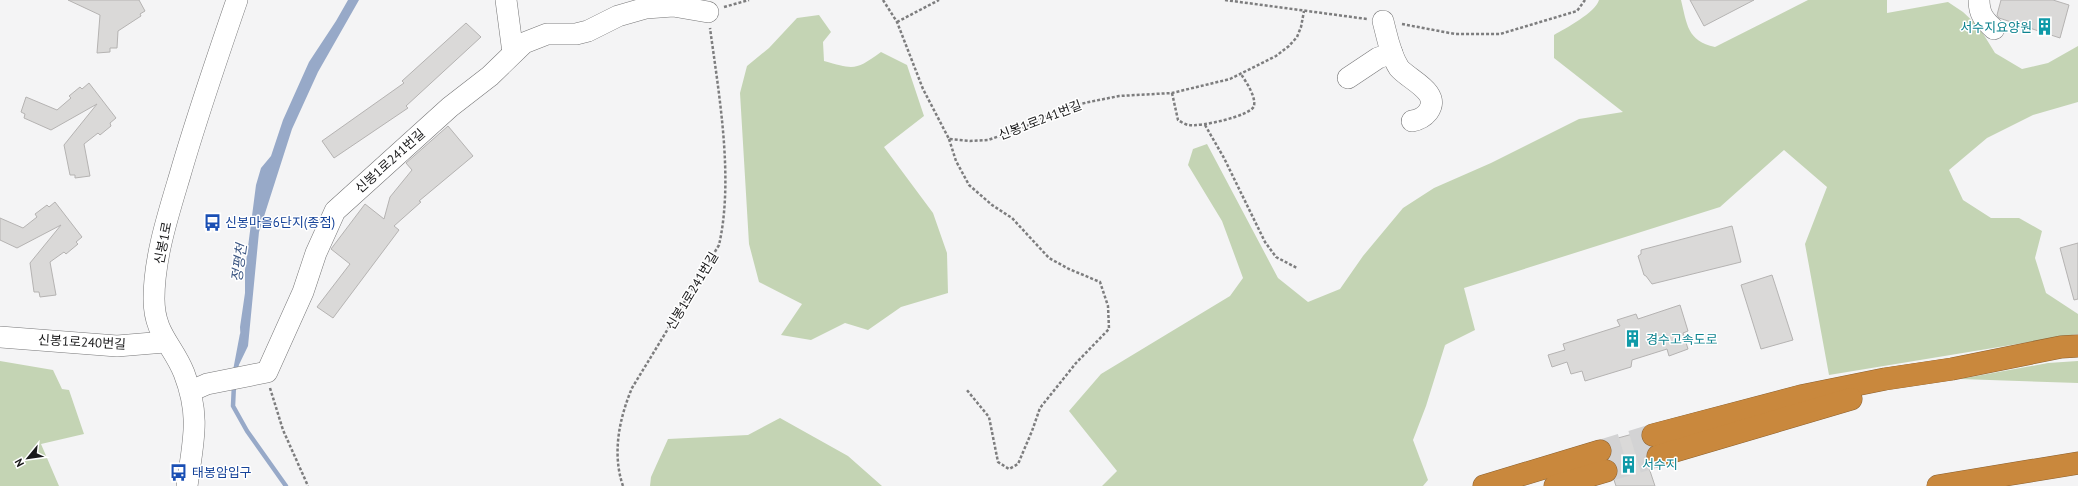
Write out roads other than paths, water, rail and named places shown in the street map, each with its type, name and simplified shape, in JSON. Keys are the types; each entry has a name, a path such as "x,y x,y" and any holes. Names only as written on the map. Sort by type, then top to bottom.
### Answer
{"highway":[{"path":"1653,435 1802,396 1885,379 1952,369 2061,347 2078,346"},
{"path":"1658,456 1952,369"},
{"path":"1484,486 1603,461 1555,486"},
{"path":"1938,486 2078,463"},
{"path":"2023,486 2078,477"}],"street":[{"name":"신봉1로","path":"187,486 196,422 199,387 184,371 165,342 156,318 154,299 162,235 208,84 237,0"},
{"path":"506,0 513,53"},
{"path":"1979,0 1979,11 1985,21 1994,29"},
{"name":"신봉1로241번길","path":"199,387 267,372 303,292 316,253 335,211 450,107 490,76 524,43 535,37 547,34 576,34 588,31 618,16 646,8 673,6 708,12"},
{"path":"1383,21 1392,53 1399,67 1409,78 1425,89 1430,96 1429,110 1424,116 1412,121"},
{"path":"1348,78 1378,58 1392,53"},
{"name":"신봉1로240번길","path":"0,337 117,346 165,342"}],"water":[{"name":"정평천","path":"348,0 359,0 318,72 292,129 259,232 248,346 235,373 241,347 240,327 245,293 245,270 256,185 261,168 271,156 283,120 309,62"}],"waterway":[{"name":"정평천","path":"235,372 242,335"},
{"name":"정평천","path":"234,384 233,406 247,431 286,486"}],"tunnel":[{"path":"1600,451 1653,435"},
{"path":"1606,471 1658,456"}],"place":[{"name":"서수지요양원","path":"2045,27"},
{"name":"신봉마을6단지(종점)","path":"212,222"},
{"name":"경수고속도로","path":"1633,339"},
{"name":"서수지","path":"1629,464"},
{"name":"태봉암입구","path":"179,472"}]}
